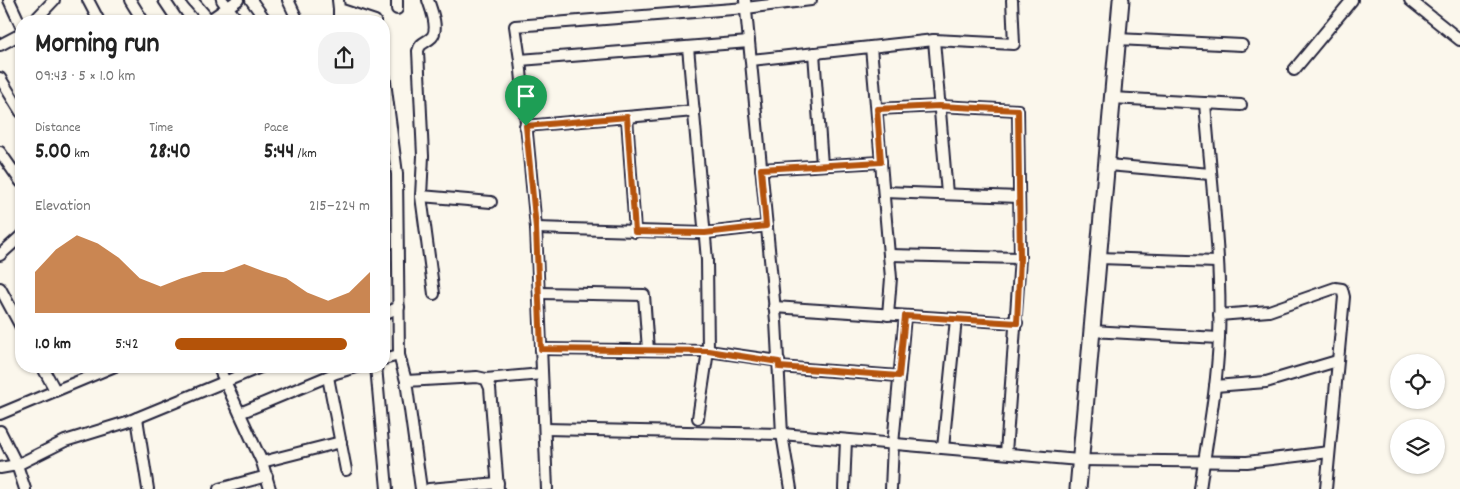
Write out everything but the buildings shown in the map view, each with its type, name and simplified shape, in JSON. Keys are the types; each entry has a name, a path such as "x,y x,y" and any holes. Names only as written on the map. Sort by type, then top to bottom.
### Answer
{"street":[{"path":"9,0 16,15"},
{"path":"40,15 54,0"},
{"path":"88,0 96,15"},
{"path":"130,0 139,15"},
{"path":"164,0 174,15"},
{"path":"192,0 204,15"},
{"path":"215,15 225,4 238,0"},
{"path":"251,0 262,15"},
{"path":"288,0 295,15"},
{"path":"428,0 435,26 431,38 422,43 418,52 423,148 421,196 434,294"},
{"path":"548,489 536,228 515,26 745,4 811,0"},
{"path":"751,60 934,40 1014,44 1012,0"},
{"path":"1078,489 1079,460 1108,166 1121,0"},
{"path":"1294,70 1352,0"},
{"path":"1410,0 1460,40"},
{"path":"225,4 233,15"},
{"path":"339,4 362,15"},
{"path":"745,4 779,364 782,434 791,489"},
{"path":"0,46 15,37"},
{"path":"1118,39 1242,45"},
{"path":"934,40 947,194"},
{"path":"520,60 749,42"},
{"path":"688,47 705,233 708,351 698,418"},
{"path":"871,47 891,278 888,315"},
{"path":"814,53 822,165"},
{"path":"0,78 15,102"},
{"path":"1112,98 1242,105"},
{"path":"1200,489 1215,386 1219,338 1217,262 1205,103"},
{"path":"877,109 939,106 1018,110 1020,258 1017,323 1006,453"},
{"path":"526,126 694,111"},
{"path":"627,117 635,232"},
{"path":"390,120 397,174 399,355 406,382 421,489"},
{"path":"0,152 10,166"},
{"path":"761,169 881,162"},
{"path":"1108,166 1210,174"},
{"path":"884,192 1019,197"},
{"path":"421,196 491,202"},
{"path":"536,228 705,233 766,226"},
{"path":"0,255 15,241"},
{"path":"889,255 1020,258"},
{"path":"1099,258 1217,262"},
{"path":"0,288 15,316"},
{"path":"1219,315 1269,311 1335,288 1342,288 1344,297 1326,489"},
{"path":"539,293 644,295 648,350"},
{"path":"10,306 15,304"},
{"path":"390,311 399,307"},
{"path":"774,307 1017,323"},
{"path":"891,489 893,444 905,316"},
{"path":"943,448 956,320"},
{"path":"1091,331 1219,338"},
{"path":"541,349 708,351 779,364 899,376"},
{"path":"390,357 399,355"},
{"path":"1215,386 1266,382 1337,361"},
{"path":"46,373 55,390"},
{"path":"0,414 55,390 85,373"},
{"path":"221,373 262,462 270,489"},
{"path":"0,468 16,464 64,442 137,418 247,373"},
{"path":"240,413 338,373"},
{"path":"377,373 387,489"},
{"path":"406,382 477,377 486,379 542,374"},
{"path":"328,376 346,470"},
{"path":"429,489 498,486 490,388 486,379"},
{"path":"137,418 148,489"},
{"path":"545,429 782,434 1079,460 1260,462 1329,452"},
{"path":"0,431 16,464 25,489"},
{"path":"844,489 846,440"},
{"path":"262,462 341,442"},
{"path":"219,489 267,476"}],"route":[{"path":"939,106 1018,110 1020,258 1017,323 905,316 899,376 779,367 779,362 708,351 541,349 536,228 526,126 627,117 635,232 705,233 766,226 761,169 881,162 877,109 939,106"}]}
